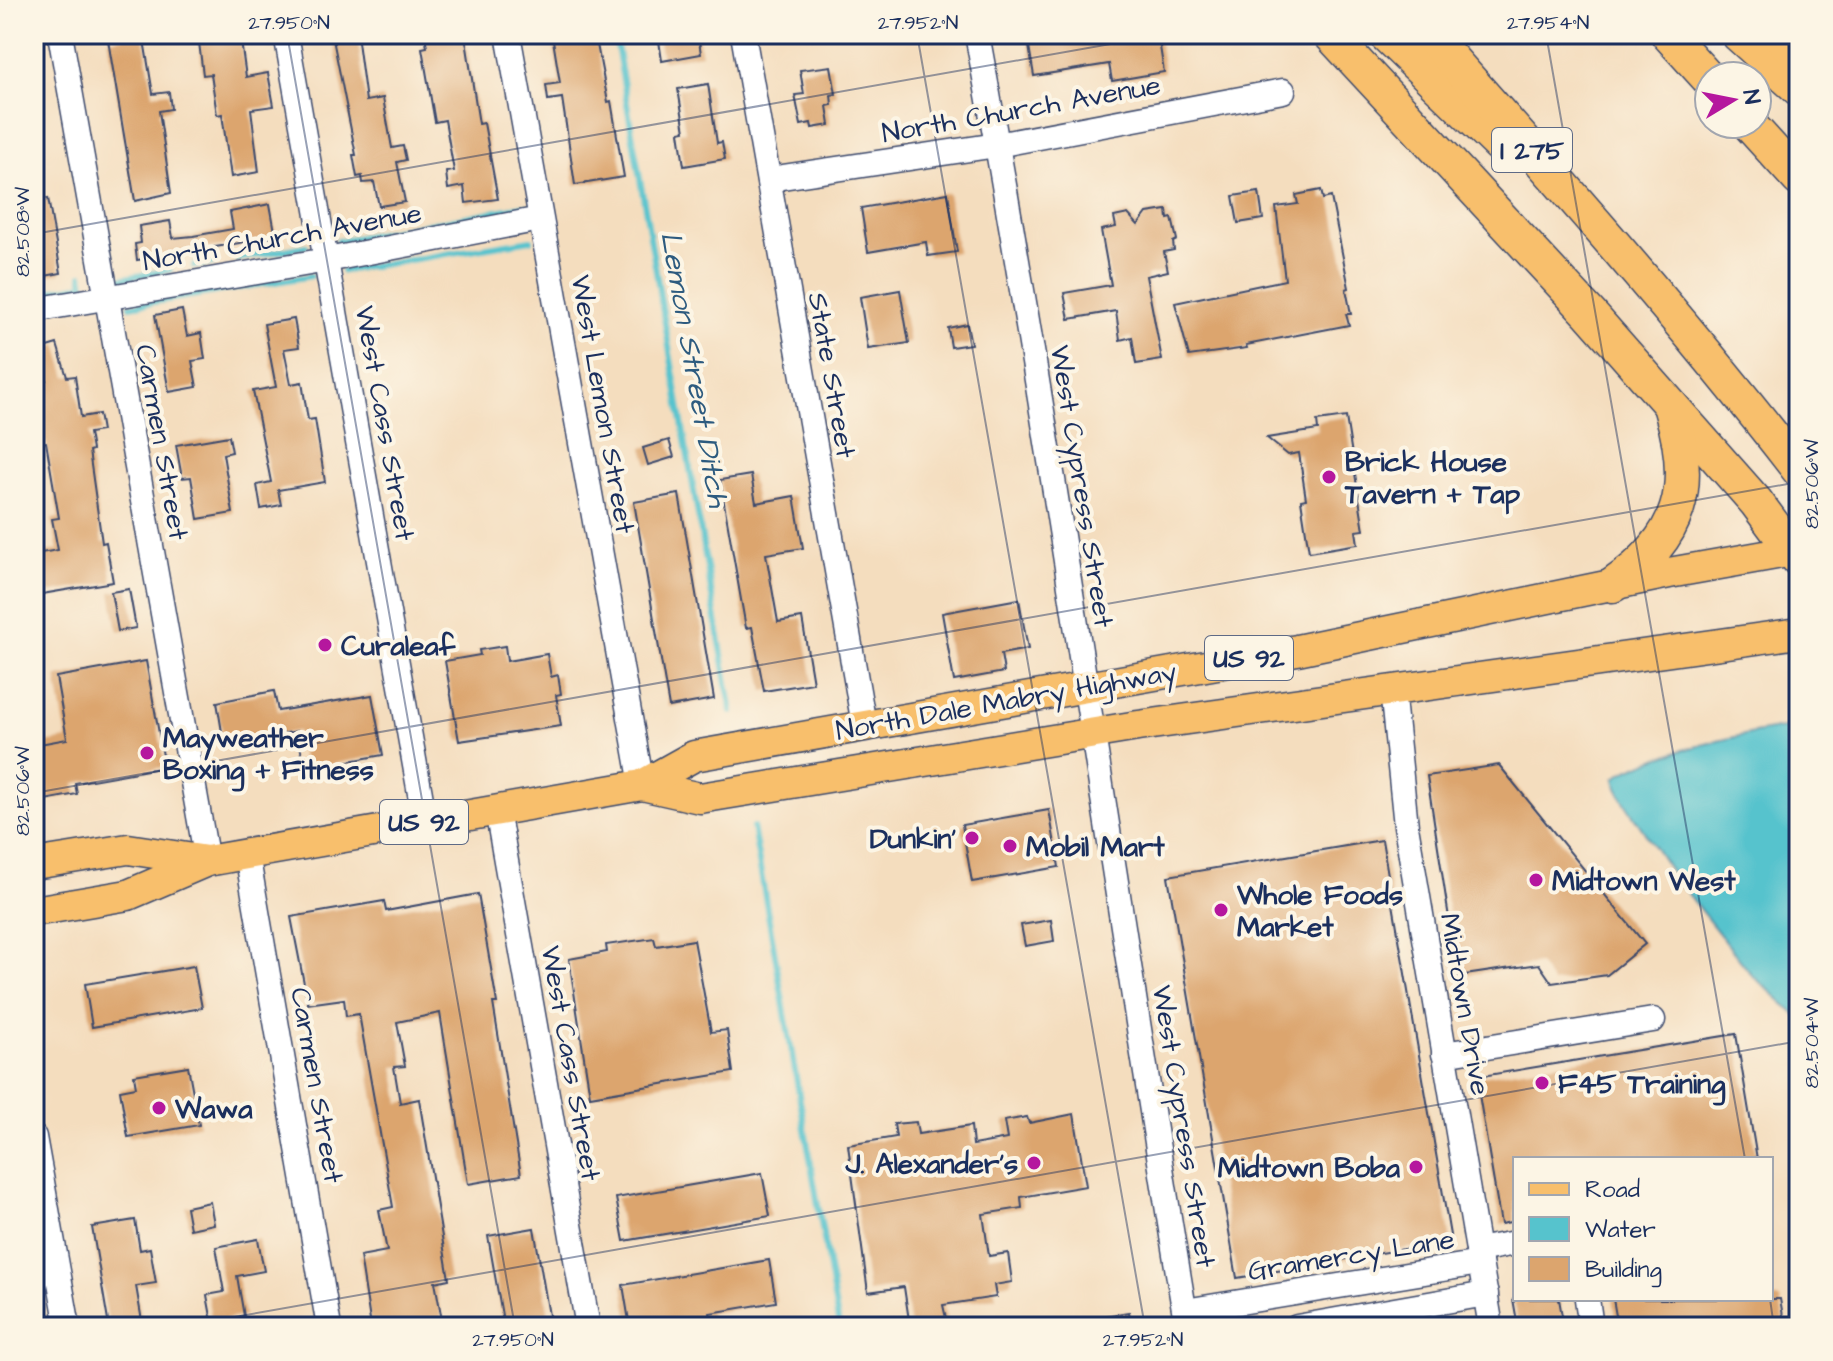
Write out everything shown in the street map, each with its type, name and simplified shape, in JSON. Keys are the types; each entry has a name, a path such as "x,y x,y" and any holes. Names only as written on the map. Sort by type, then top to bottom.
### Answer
{"highway":[{"path":"1330,34 1590,314 1756,502 1797,554"},
{"path":"1385,34 1633,267"},
{"name":"I 275","path":"1429,34 1732,383 1799,470"},
{"path":"1668,34 1693,61"},
{"path":"1738,34 1799,89"},
{"path":"1779,34 1799,57"},
{"path":"1764,140 1799,179"},
{"path":"1613,585 1656,547 1679,508 1684,469 1669,405"}],"main road":[{"name":"North Dale Mabry Highway","path":"34,911 128,895 207,861 642,785 694,756 1297,650 1613,585 1797,554"},
{"name":"North Dale Mabry Highway","path":"642,785 700,798 1094,733 1799,633"},
{"name":"North Dale Mabry Highway","path":"34,864 128,849 207,861"}],"street":[{"name":"Carmen Street","path":"60,34 207,861"},
{"name":"West Cass Street","path":"286,34 425,822"},
{"name":"West Lemon Street","path":"508,34 642,785"},
{"name":"State Street","path":"743,34 864,725"},
{"name":"West Cypress Street","path":"977,34 1094,733 1116,893 1186,1319"},
{"name":"North Church Avenue","path":"769,179 997,145 1283,91"},
{"name":"North Church Avenue","path":"34,310 327,260 540,219"},
{"name":"Midtown Drive","path":"1392,689 1406,826 1491,1327"},
{"name":"West Cass Street","path":"497,810 588,1327"},
{"name":"Carmen Street","path":"247,854 329,1327"},
{"path":"1444,1054 1653,1020"},
{"path":"34,1137 37,1168 68,1327"},
{"path":"34,1290 50,1224"},
{"name":"Gramercy Lane","path":"1186,1319 1479,1256 1513,1244"},
{"path":"1297,1327 1486,1294"},
{"path":"1587,1301 1591,1327"}],"water":[{"path":"1799,726 1799,1017 1752,975 1675,878 1625,803 1615,778 1677,752 1731,738"}],"building":[{"path":"143,34 153,94 169,92 171,109 159,111 171,193 135,201 108,40"},
{"path":"198,34 240,34 246,77 268,73 274,106 251,109 259,172 231,177 222,114 217,115 211,74 203,75"},
{"path":"332,34 357,34 366,101 383,98 392,148 403,146 406,160 397,162 405,202 379,206 374,182 363,183 362,176 357,177 353,155 356,155"},
{"path":"425,34 465,34 479,124 484,123 498,199 466,203 464,186 448,189 446,172 454,171 445,120 435,122 422,48 427,47"},
{"path":"552,34 595,34 624,177 575,185 562,98 548,100 546,85 560,83"},
{"path":"658,34 698,34 701,54 662,61"},
{"path":"1027,34 1158,34 1164,72 1112,81 1109,64 1034,76"},
{"path":"831,66 836,94 831,95 832,105 827,106 830,125 812,128 811,123 801,125 795,95 804,94 800,70"},
{"path":"708,84 717,143 722,142 725,159 684,166 679,132 685,131 678,89"},
{"path":"1321,190 1323,199 1331,197 1349,288 1346,289 1351,314 1346,314 1349,325 1246,345 1247,348 1189,356 1175,303 1285,280 1276,207 1298,204 1296,195"},
{"path":"1259,192 1263,219 1238,223 1233,196"},
{"path":"948,193 957,252 928,256 926,242 868,252 861,208"},
{"path":"48,198 61,273 34,278 34,201"},
{"path":"270,204 276,237 137,260 135,244 141,243 139,226 170,221 173,238 193,236 233,229 230,212"},
{"path":"1167,210 1177,240 1173,242 1174,250 1164,252 1168,271 1146,276 1162,360 1136,364 1132,337 1120,340 1116,311 1069,319 1064,293 1111,285 1101,230 1116,227 1114,217 1128,214 1138,225 1147,213"},
{"path":"900,290 909,343 868,349 860,297"},
{"path":"182,310 187,336 201,333 205,359 192,361 197,387 169,392 155,315"},
{"path":"294,319 299,347 284,349 291,384 302,382 308,420 315,419 325,482 278,490 281,505 261,509 257,485 271,482 253,391 276,387 264,324"},
{"path":"967,324 971,344 951,347 948,328"},
{"path":"57,344 67,377 75,376 81,417 99,414 102,431 89,433 92,450 89,451 102,543 106,542 113,582 42,594 35,554 58,550 52,519 59,518 46,442 37,443 34,426 41,425 35,382 46,380 37,350"},
{"name":"Brick House Tavern + Tap","path":"1346,417 1364,530 1356,531 1358,544 1309,552 1301,500 1306,499 1299,453 1288,455 1267,438 1318,430 1317,421"},
{"path":"229,436 232,452 223,454 233,513 198,519 191,477 182,478 176,445"},
{"path":"669,440 674,457 648,465 643,448"},
{"path":"751,475 756,503 794,496 803,548 766,554 778,622 802,618 813,683 764,691 752,627 746,628 720,480"},
{"path":"679,494 714,699 669,707 634,502"},
{"path":"129,589 136,628 118,631 111,592"},
{"path":"1019,599 1028,649 1001,654 1004,672 954,681 942,613"},
{"path":"505,646 507,661 547,654 551,677 558,675 561,694 556,695 561,726 459,741 445,661 480,655 479,650"},
{"path":"146,661 165,767 75,783 77,794 34,802 34,745 67,739 56,677"},
{"path":"274,691 278,711 372,695 383,755 304,769 298,731 224,744 217,702"},
{"name":"Midtown West","path":"1499,765 1645,944 1607,975 1552,983 1539,964 1458,976 1427,776"},
{"name":"Mobil Mart","path":"1049,810 1059,867 972,882 962,825"},
{"path":"1382,840 1451,1241 1237,1278 1168,876"},
{"path":"478,894 521,1175 468,1184 440,1013 397,1022 405,1066 394,1067 400,1103 419,1099 449,1279 435,1282 442,1320 404,1327 371,1327 360,1256 387,1251 379,1210 393,1207 359,1014 346,1016 344,999 308,1004 291,917 384,901 386,911"},
{"path":"1051,920 1054,941 1025,946 1021,925"},
{"path":"654,938 656,946 694,940 711,1032 727,1030 733,1072 590,1096 569,959 607,952 606,945"},
{"name":"Wawa","path":"194,966 202,1008 92,1027 85,984"},
{"path":"1736,1034 1757,1157 1513,1157 1513,1221 1501,1224 1476,1077"},
{"name":"Wawa","path":"188,1066 199,1125 128,1137 120,1090 136,1087 134,1075"},
{"path":"1074,1114 1086,1186 1021,1197 1022,1208 983,1214 989,1256 1008,1253 1012,1282 994,1285 996,1297 943,1305 948,1327 910,1327 904,1287 868,1292 848,1145 896,1137 894,1124 916,1122 918,1134 971,1126 973,1145 1007,1139 1004,1121 1027,1117 1029,1123"},
{"path":"762,1173 770,1216 624,1241 616,1198"},
{"path":"210,1202 214,1224 190,1229 186,1207"},
{"path":"135,1220 140,1250 150,1248 156,1283 136,1286 143,1327 109,1327 92,1227"},
{"path":"534,1228 551,1327 504,1327 488,1236"},
{"path":"258,1239 264,1271 237,1276 244,1316 212,1322 207,1295 224,1292 216,1247"},
{"path":"769,1260 776,1302 710,1313 712,1327 685,1327 683,1318 630,1327 623,1285"},
{"path":"1780,1299 1785,1327 1618,1327 1613,1301"},
{"path":"1513,1301 1559,1301 1564,1327 1518,1327"},
{"path":"1129,1312 1132,1327 1087,1327 1087,1319"}],"waterway":[{"name":"Lemon Street Ditch","path":"615,34 732,712"},
{"path":"338,241 524,206"},
{"path":"343,271 531,240"},
{"path":"237,259 306,246"},
{"path":"194,266 212,263"},
{"path":"120,279 170,270"},
{"path":"39,293 84,285 82,275"},
{"path":"130,306 311,276"},
{"path":"753,827 839,1327"}],"place":[{"name":"Brick House Tavern + Tap","path":"1329,477"},
{"name":"Curaleaf","path":"325,645"},
{"name":"Mayweather Boxing + Fitness","path":"147,753"},
{"name":"Dunkin'","path":"972,838"},
{"name":"Mobil Mart","path":"1010,846"},
{"name":"Midtown West","path":"1536,880"},
{"name":"Whole Foods Market","path":"1221,910"},
{"name":"F45 Training","path":"1542,1083"},
{"name":"Wawa","path":"159,1108"},
{"name":"J. Alexander's","path":"1034,1163"},
{"name":"Midtown Boba","path":"1416,1167"}]}
